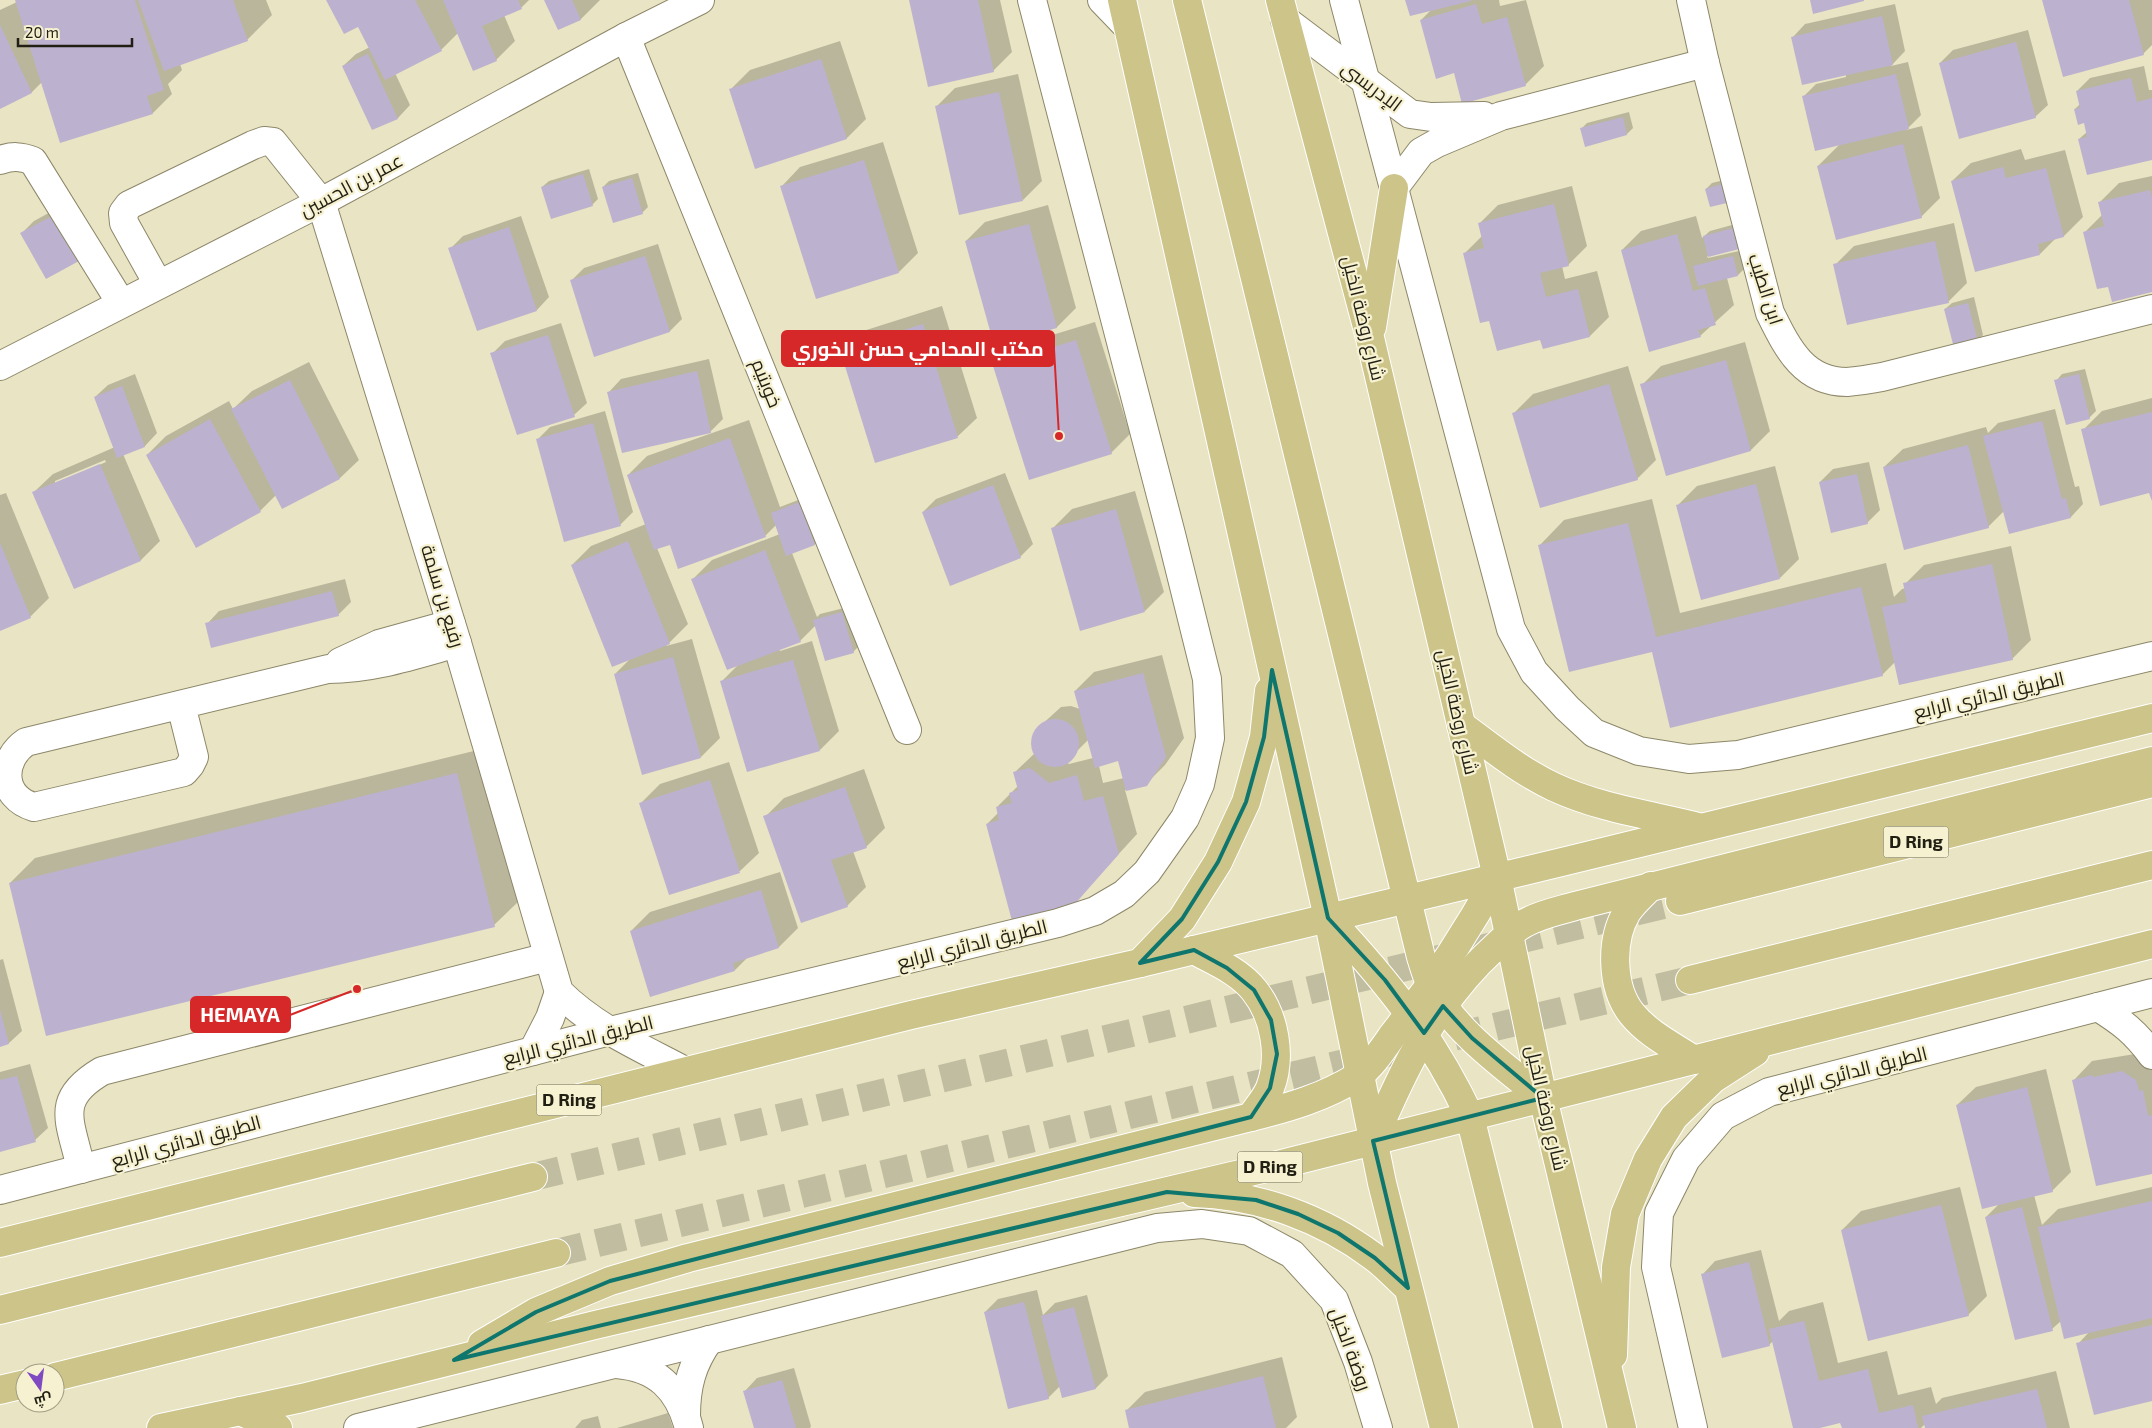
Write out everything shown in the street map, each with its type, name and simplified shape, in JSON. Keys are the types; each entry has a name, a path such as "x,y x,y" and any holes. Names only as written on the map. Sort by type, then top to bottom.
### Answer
{"main road":[{"path":"1187,0 1413,928 1437,996 1472,1038 1544,1098"},
{"name":"شارع روضة الخيل","path":"1283,10 1370,338 1497,876 1544,1098 1622,1428"},
{"path":"1124,13 1328,918 1373,1141 1444,1428"},
{"path":"1370,338 1394,188"},
{"path":"1140,963 1182,919 1218,862 1246,802 1264,737 1272,670"},
{"name":"D Ring","path":"0,1242 902,1017 1140,963 2152,718"},
{"path":"1461,725 1508,760 1554,786 1603,805 1703,828"},
{"path":"1437,996 1460,982 1508,935 1537,917 1650,886 2152,761"},
{"name":"D Ring","path":"1680,901 2152,783"},
{"path":"1690,980 2152,866"},
{"path":"454,1360 536,1312 610,1281 688,1258 1291,1107 1333,1090 1359,1076 1417,1024 1437,996 1455,949 1497,876"},
{"path":"1650,886 1627,912 1615,946 1616,982 1632,1013 1658,1037 1694,1060"},
{"path":"1328,918 1384,980 1417,1024 1451,1077 1470,1117 1548,1428"},
{"name":"D Ring","path":"161,1428 1167,1192 2152,944"},
{"path":"1194,950 1228,968 1254,990 1271,1020 1277,1054 1270,1088 1251,1117"},
{"path":"1373,1141 1398,1083 1417,1024"},
{"path":"1611,1381 1615,1331 1616,1268 1625,1214 1648,1159 1674,1117 1713,1079 1760,1049 1811,1030"},
{"path":"0,1310 533,1177"},
{"path":"1167,1192 1212,1193 1247,1199 1298,1214 1338,1233 1375,1258 1408,1288"},
{"path":"65,1374 556,1252"},
{"path":"0,1390 15,1386"},
{"path":"240,1411 278,1428"}],"street":[{"name":"الطريق الدائري الرابع","path":"0,1190 610,1031 1058,923 1095,911 1124,894 1146,872 1185,818 1200,784 1210,738 1207,679 1032,0"},
{"path":"1102,0 1124,13"},
{"path":"1344,0 1394,188"},
{"name":"ابن الطيب","path":"1691,0 1705,63 1770,313 1788,349 1813,375 1846,382 1882,377 2152,309"},
{"name":"عمر بن الحسين","path":"0,366 321,202 687,3"},
{"name":"الإدريسي","path":"1283,10 1366,81 1410,114 1431,117 1501,116"},
{"name":"خويتيم","path":"626,37 907,730"},
{"name":"الإدريسي","path":"1394,188 1421,152 1437,143 1501,116 1705,63"},
{"path":"158,284 124,223 124,213 129,206 264,141 273,142 321,202"},
{"path":"0,160 10,157 22,157 33,161 121,303"},
{"name":"الطريق الدائري الرابع","path":"1394,188 1511,629 1534,672 1567,708 1594,733 1639,752 1689,759 1738,755 2152,656"},
{"name":"رفيع بن سلمة","path":"321,202 454,634 559,992 578,1010 610,1031 685,1071"},
{"path":"181,705 194,757 184,772 34,807 18,801 6,788 3,778 6,761 16,747 26,742 328,669 344,659 380,644 454,634"},
{"path":"81,1168 69,1111 71,1098 84,1084 102,1071 548,957"},
{"path":"533,1051 550,1018 559,992"},
{"name":"الطريق الدائري الرابع","path":"1693,1428 1656,1267 1659,1213 1686,1159 1723,1116 1769,1092 2152,993"},
{"path":"2098,1008 2124,1023 2139,1037 2152,1054"},
{"name":"روضة الخيل","path":"709,1340 1157,1228 1202,1224 1249,1231 1292,1254 1334,1300 1358,1362 1378,1428"},
{"path":"358,1428 709,1340"},
{"path":"688,1422 686,1394 690,1373 698,1355 709,1340"},
{"path":"614,1364 632,1365 648,1371 663,1381 681,1403 688,1422"}],"highlighted area":[{"path":"1272,670 1328,918 1385,980 1424,1033 1443,1006 1472,1038 1543,1098 1373,1141 1408,1288 1375,1258 1338,1233 1298,1214 1256,1200 1167,1192 454,1360 536,1312 610,1281 1251,1117 1270,1088 1277,1054 1271,1020 1254,990 1227,968 1194,950 1140,963 1182,919 1218,862 1246,802 1264,737"}],"building":[{"path":"15,0 135,0 164,90 147,96 153,114 60,143"},
{"path":"138,0 233,0 248,41 164,71"},
{"path":"326,0 415,0 442,51 385,80 358,27 344,34"},
{"path":"443,0 518,0 522,9 482,26 497,61 473,71"},
{"path":"544,0 572,0 581,20 558,30"},
{"path":"909,0 978,0 994,72 928,87"},
{"path":"1405,0 1471,0 1471,1 1410,16"},
{"path":"1810,0 1864,0 1864,1 1813,14"},
{"path":"2042,0 2129,0 2144,55 2063,77"},
{"path":"1476,4 1482,24 1507,17 1526,86 1462,104 1454,73 1436,79 1420,20"},
{"path":"1882,16 1893,65 1802,85 1791,37"},
{"path":"0,25 32,93 0,109"},
{"path":"2016,42 2036,118 1959,139 1939,63"},
{"path":"368,54 398,119 372,130 342,66"},
{"path":"821,59 847,139 755,169 729,89"},
{"path":"1896,74 1909,129 1815,151 1802,96"},
{"path":"2131,78 2137,102 2152,98 2152,160 2087,175 2078,139 2087,137 2084,123 2078,125 2074,109 2080,108 2076,91"},
{"path":"999,92 1023,201 959,215 935,106"},
{"path":"1623,117 1627,135 1585,147 1580,128"},
{"path":"1903,144 1922,218 1836,240 1817,166"},
{"path":"864,160 899,273 816,299 780,186"},
{"path":"2003,167 2006,178 2046,168 2064,237 2038,244 2040,255 1975,272 1951,181"},
{"path":"583,174 593,206 551,219 541,187"},
{"path":"632,178 643,214 613,223 602,187"},
{"path":"1726,183 1731,202 1710,207 1705,189"},
{"path":"2150,190 2152,197 2152,292 2112,302 2108,287 2097,289 2083,232 2104,226 2098,202"},
{"path":"1554,204 1569,266 1540,273 1546,297 1578,289 1590,337 1543,349 1540,340 1497,351 1489,321 1480,323 1463,253 1484,248 1478,223"},
{"path":"54,215 79,261 46,279 20,233"},
{"path":"1029,224 1057,328 994,345 965,241"},
{"path":"509,227 537,311 477,331 448,248"},
{"path":"1737,227 1743,248 1708,257 1703,236"},
{"path":"1677,234 1693,291 1705,288 1716,325 1698,330 1701,337 1649,352 1621,250"},
{"path":"1935,241 1949,303 1847,325 1833,264"},
{"path":"645,256 670,332 594,357 570,280"},
{"path":"1733,256 1738,276 1698,286 1693,266"},
{"path":"1968,303 1978,342 1954,348 1944,309"},
{"path":"923,324 958,438 875,463 840,350"},
{"path":"548,335 575,417 517,435 490,353"},
{"path":"1076,340 1112,454 1029,480 993,366"},
{"path":"1726,360 1751,451 1666,476 1640,384"},
{"path":"697,371 711,433 622,453 607,392"},
{"path":"2079,374 2090,419 2066,425 2054,380"},
{"path":"290,380 340,479 282,509 231,409"},
{"path":"1609,384 1638,480 1540,508 1512,413"},
{"path":"122,386 145,447 117,458 94,397"},
{"path":"2152,412 2152,501 2149,493 2100,506 2081,429"},
{"path":"210,419 261,512 196,548 146,455"},
{"path":"2042,421 2062,499 2066,498 2071,518 2009,534 1983,436"},
{"path":"593,423 621,526 564,542 536,439"},
{"path":"730,438 766,537 678,569 670,545 654,550 627,475"},
{"path":"1968,445 1989,528 1904,550 1883,467"},
{"path":"100,464 141,561 74,589 32,492"},
{"path":"1857,474 1868,524 1831,533 1819,482"},
{"path":"1756,484 1780,579 1701,600 1676,505"},
{"path":"993,485 1021,558 950,586 922,512"},
{"path":"800,502 815,545 786,556 771,513"},
{"path":"1116,509 1145,612 1080,631 1051,528"},
{"path":"1628,523 1656,637 1861,587 1883,676 1670,728 1652,652 1569,672 1538,545"},
{"path":"628,541 670,644 612,667 571,565"},
{"path":"0,543 31,618 0,631"},
{"path":"765,550 801,642 727,670 691,579"},
{"path":"1992,564 2013,660 1899,685 1882,607 1907,602 1903,583"},
{"path":"332,591 339,616 211,648 205,623"},
{"path":"842,612 854,653 825,661 813,620"},
{"path":"673,657 701,758 642,775 614,674"},
{"path":"793,660 820,751 747,772 720,681"},
{"path":"1143,673 1166,757 1147,786 1126,791 1118,761 1095,768 1074,691"},
{"path":"1055,719 1064,721 1072,726 1077,734 1079,743 1077,752 1072,760 1064,765 1055,767 1046,765 1038,760 1033,752 1031,743 1033,734 1038,726 1046,721"},
{"path":"1030,768 1049,783 1077,775 1084,801 1103,796 1119,854 1074,905 1012,921 986,824 999,820 996,807 1012,803 1009,793 1018,790 1013,772"},
{"path":"457,773 495,927 46,1036 9,883"},
{"path":"710,780 740,873 669,895 639,803"},
{"path":"845,787 867,848 831,860 848,907 801,923 763,816"},
{"path":"761,890 779,948 733,963 735,971 650,997 630,931"},
{"path":"0,1010 9,1044 0,1047"},
{"path":"2122,1071 2136,1080 2139,1091 2143,1090 2148,1116 2152,1115 2152,1174 2096,1186 2072,1080"},
{"path":"17,1076 36,1142 0,1152 0,1080"},
{"path":"2027,1087 2053,1192 1982,1209 1956,1105"},
{"path":"2152,1201 2152,1318 2064,1339 2038,1227"},
{"path":"1941,1205 1969,1316 1868,1341 1841,1230"},
{"path":"2022,1207 2053,1331 2015,1340 1985,1217"},
{"path":"1749,1262 1770,1346 1722,1358 1701,1274"},
{"path":"1024,1302 1049,1399 1008,1409 984,1312"},
{"path":"1074,1307 1096,1389 1062,1398 1041,1316"},
{"path":"1804,1321 1819,1381 1868,1369 1879,1413 1913,1405 1918,1428 1842,1428 1840,1423 1820,1428 1793,1428 1769,1329"},
{"path":"2152,1325 2152,1401 2094,1415 2076,1343"},
{"path":"1263,1376 1276,1428 1129,1428 1125,1410"},
{"path":"782,1380 796,1428 754,1428 743,1391"},
{"path":"2037,1389 2047,1428 1925,1428 1922,1416"}],"tunnel":[{"path":"533,1177 1680,901"},
{"path":"556,1253 1690,980"}],"place":[{"name":"مكتب المحامي حسن الخوري","path":"1059,436"},
{"name":"HEMAYA","path":"357,989"}]}
